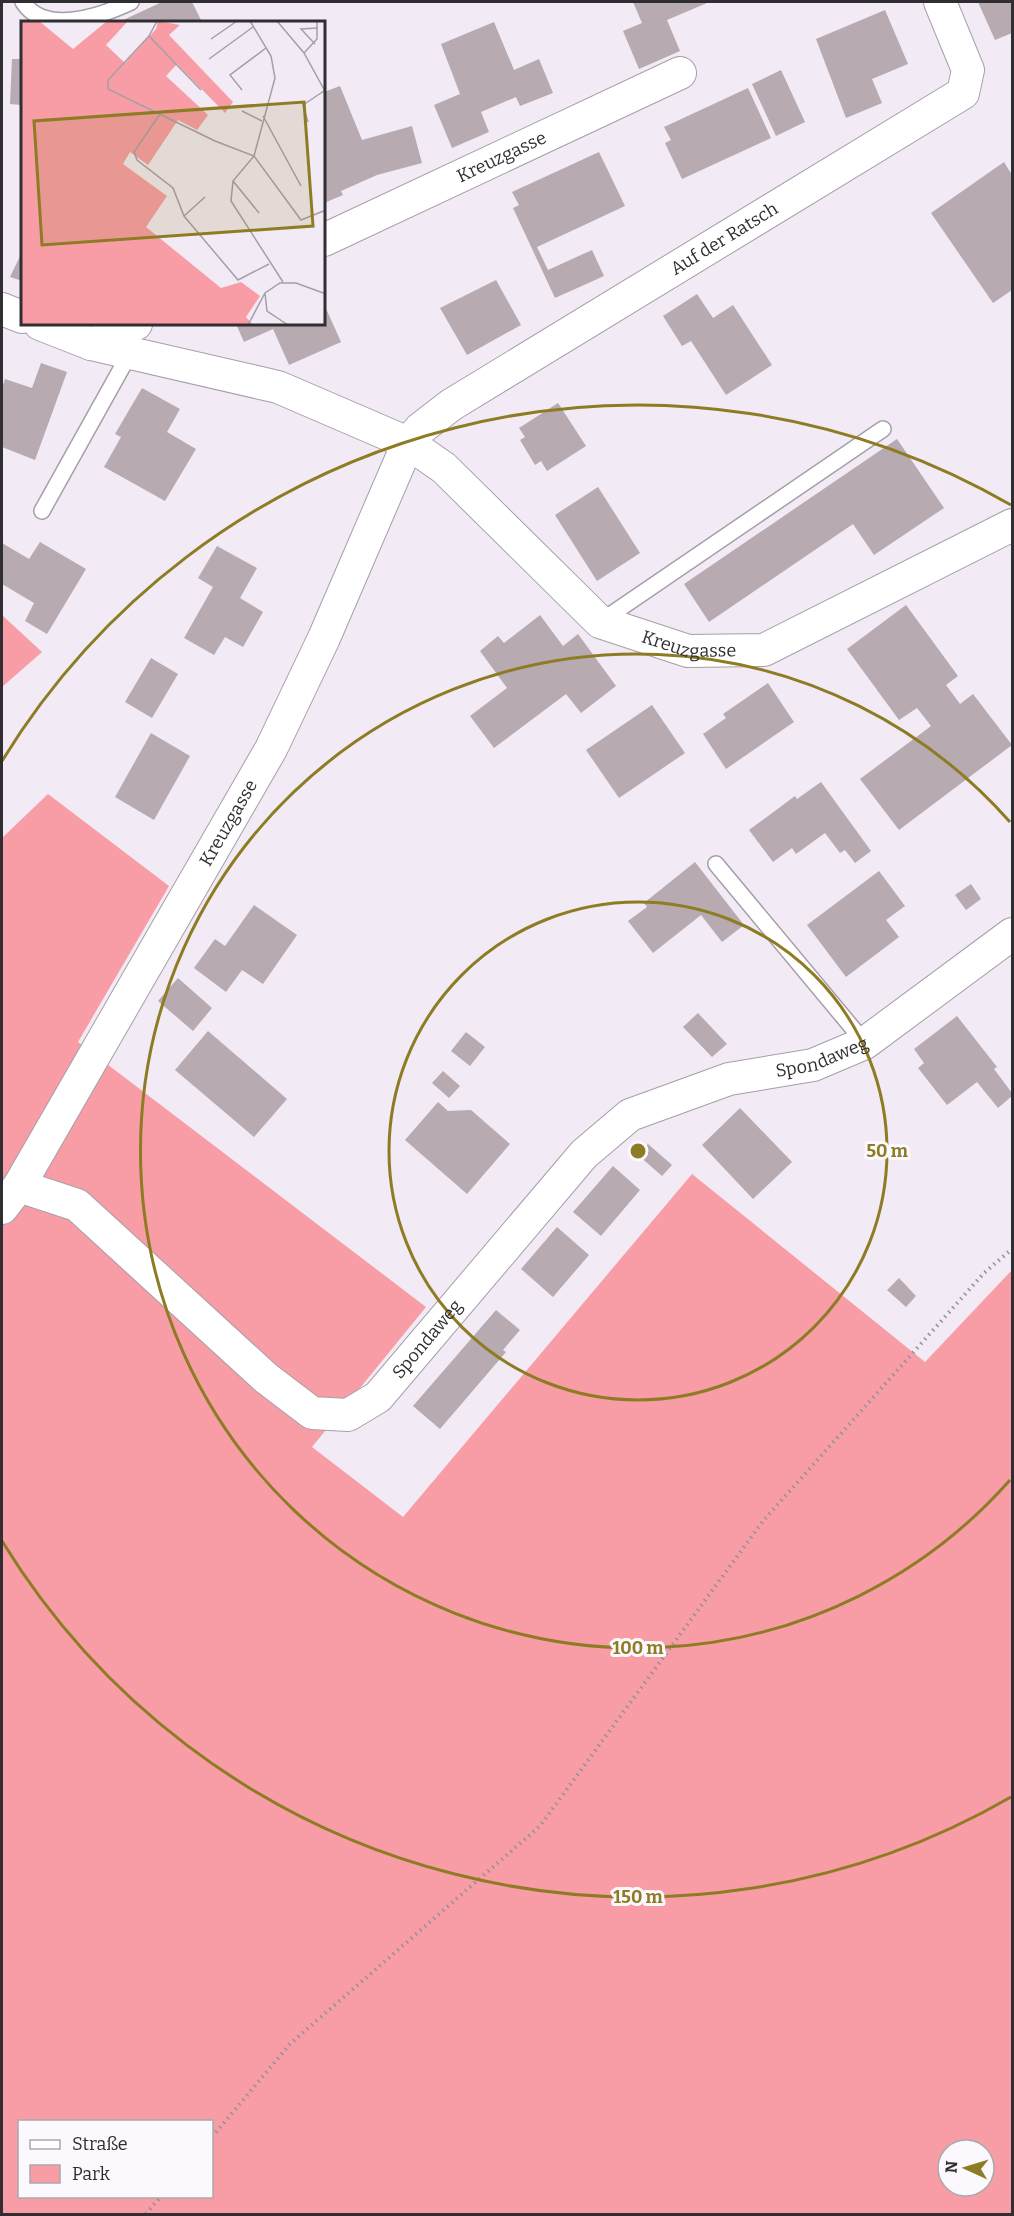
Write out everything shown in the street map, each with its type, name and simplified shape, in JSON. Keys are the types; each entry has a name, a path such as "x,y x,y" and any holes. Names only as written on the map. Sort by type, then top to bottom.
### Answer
{"street":[{"name":"Auf der Ratsch","path":"408,443 420,429 452,405 963,93 968,70 940,2"},
{"name":"Kreuzgasse","path":"326,239 680,73"},
{"path":"2,309 21,317"},
{"name":"Kreuzgasse","path":"44,326 91,344 133,339 278,387 408,443 444,468 600,622 688,651 764,650 1012,525"},
{"name":"Kreuzgasse","path":"127,1002 271,749 324,638 408,443"},
{"name":"Spondaweg","path":"127,1002 10,1197 77,1205 266,1378 312,1413 348,1415 378,1397 584,1154 630,1115 729,1079 813,1065 865,1043 1012,934"}],"lane":[{"path":"23,2 29,11 50,21 98,17 131,2"},
{"path":"42,511 133,339"},
{"path":"600,622 883,429"},
{"path":"717,864 865,1043"}],"path":[{"path":"213,2136 290,2044 540,1826 763,1521 984,1273 1012,1249"},
{"path":"146,2214 159,2198"}],"green space":[{"path":"2,615 42,652 2,687"},
{"path":"48,794 169,886 78,1042 426,1307 312,1447 403,1517 692,1174 925,1362 1012,1270 1012,2214 2,2214 2,838"}],"building":[{"path":"162,2 192,2 202,21 121,21"},
{"path":"633,2 707,3 667,20 680,51 639,69 623,31 642,23"},
{"path":"978,2 1012,2 1012,33 995,40"},
{"path":"885,10 908,64 872,79 882,103 846,118 816,39"},
{"path":"494,22 514,70 539,59 553,93 520,106 516,97 481,112 489,132 452,148 434,105 460,94 441,44"},
{"path":"12,59 21,59 21,105 10,104"},
{"path":"781,70 805,122 776,136 752,84"},
{"path":"340,86 362,140 412,126 422,163 377,175 341,191 343,195 326,202 326,91"},
{"path":"748,88 771,138 682,179 665,143 671,140 664,127"},
{"path":"599,152 625,206 537,247 548,270 592,250 604,276 555,298 513,208 519,205 512,192"},
{"path":"1004,162 1012,175 1012,290 993,303 931,213"},
{"path":"21,254 21,281 10,277"},
{"path":"496,280 521,325 467,355 440,308"},
{"path":"697,294 713,318 733,305 772,365 726,395 691,341 682,346 663,316"},
{"path":"326,308 341,342 289,365 273,329 244,342 237,326 326,326"},
{"path":"41,363 67,372 35,460 2,447 2,388 5,379 32,388"},
{"path":"142,388 180,409 167,432 196,449 165,501 104,467 121,437 115,434"},
{"path":"558,403 586,446 547,471 541,461 535,465 520,440 525,437 519,428"},
{"path":"897,439 944,508 874,555 853,524 709,622 684,584"},
{"path":"598,487 640,553 597,581 555,515"},
{"path":"40,542 86,569 47,634 25,621 34,603 2,584 2,543 29,559"},
{"path":"217,546 257,568 240,598 263,612 243,647 225,637 214,655 184,638 213,587 198,578"},
{"path":"906,605 958,676 946,685 960,704 973,694 1012,745 899,830 860,779 931,726 917,708 899,720 847,649"},
{"path":"540,615 563,646 578,634 616,686 581,713 566,694 494,748 470,716 507,688 480,651 498,636 504,643"},
{"path":"151,658 178,674 152,718 125,702"},
{"path":"768,683 794,722 726,769 703,734 726,718 723,714"},
{"path":"652,705 685,753 619,798 586,750"},
{"path":"151,733 190,756 154,820 115,797"},
{"path":"821,782 871,851 855,863 845,850 840,853 825,833 796,854 792,848 773,862 749,830 795,796 797,799"},
{"path":"695,862 744,925 722,942 701,915 653,953 628,921 647,907 644,903"},
{"path":"879,871 905,906 886,920 899,937 846,977 807,925"},
{"path":"971,884 981,899 966,910 955,895"},
{"path":"254,905 297,935 263,984 242,970 226,992 194,968 215,939 225,946"},
{"path":"178,978 212,1008 193,1031 158,1001"},
{"path":"698,1013 727,1044 712,1057 683,1027"},
{"path":"957,1016 997,1067 994,1069 1012,1093 1012,1096 998,1108 977,1082 947,1105 918,1068 924,1063 914,1049"},
{"path":"208,1031 287,1099 254,1137 175,1070"},
{"path":"466,1032 485,1047 470,1066 451,1051"},
{"path":"443,1071 460,1086 449,1098 432,1083"},
{"path":"438,1102 448,1111 471,1110 510,1144 467,1194 405,1140"},
{"path":"740,1108 792,1162 753,1199 702,1145"},
{"path":"648,1144 672,1165 662,1176 638,1155"},
{"path":"613,1166 640,1190 601,1236 573,1212"},
{"path":"557,1227 589,1255 553,1297 521,1269"},
{"path":"899,1278 916,1296 906,1307 887,1290"},
{"path":"496,1310 520,1330 503,1350 506,1352 440,1429 413,1406"}]}
